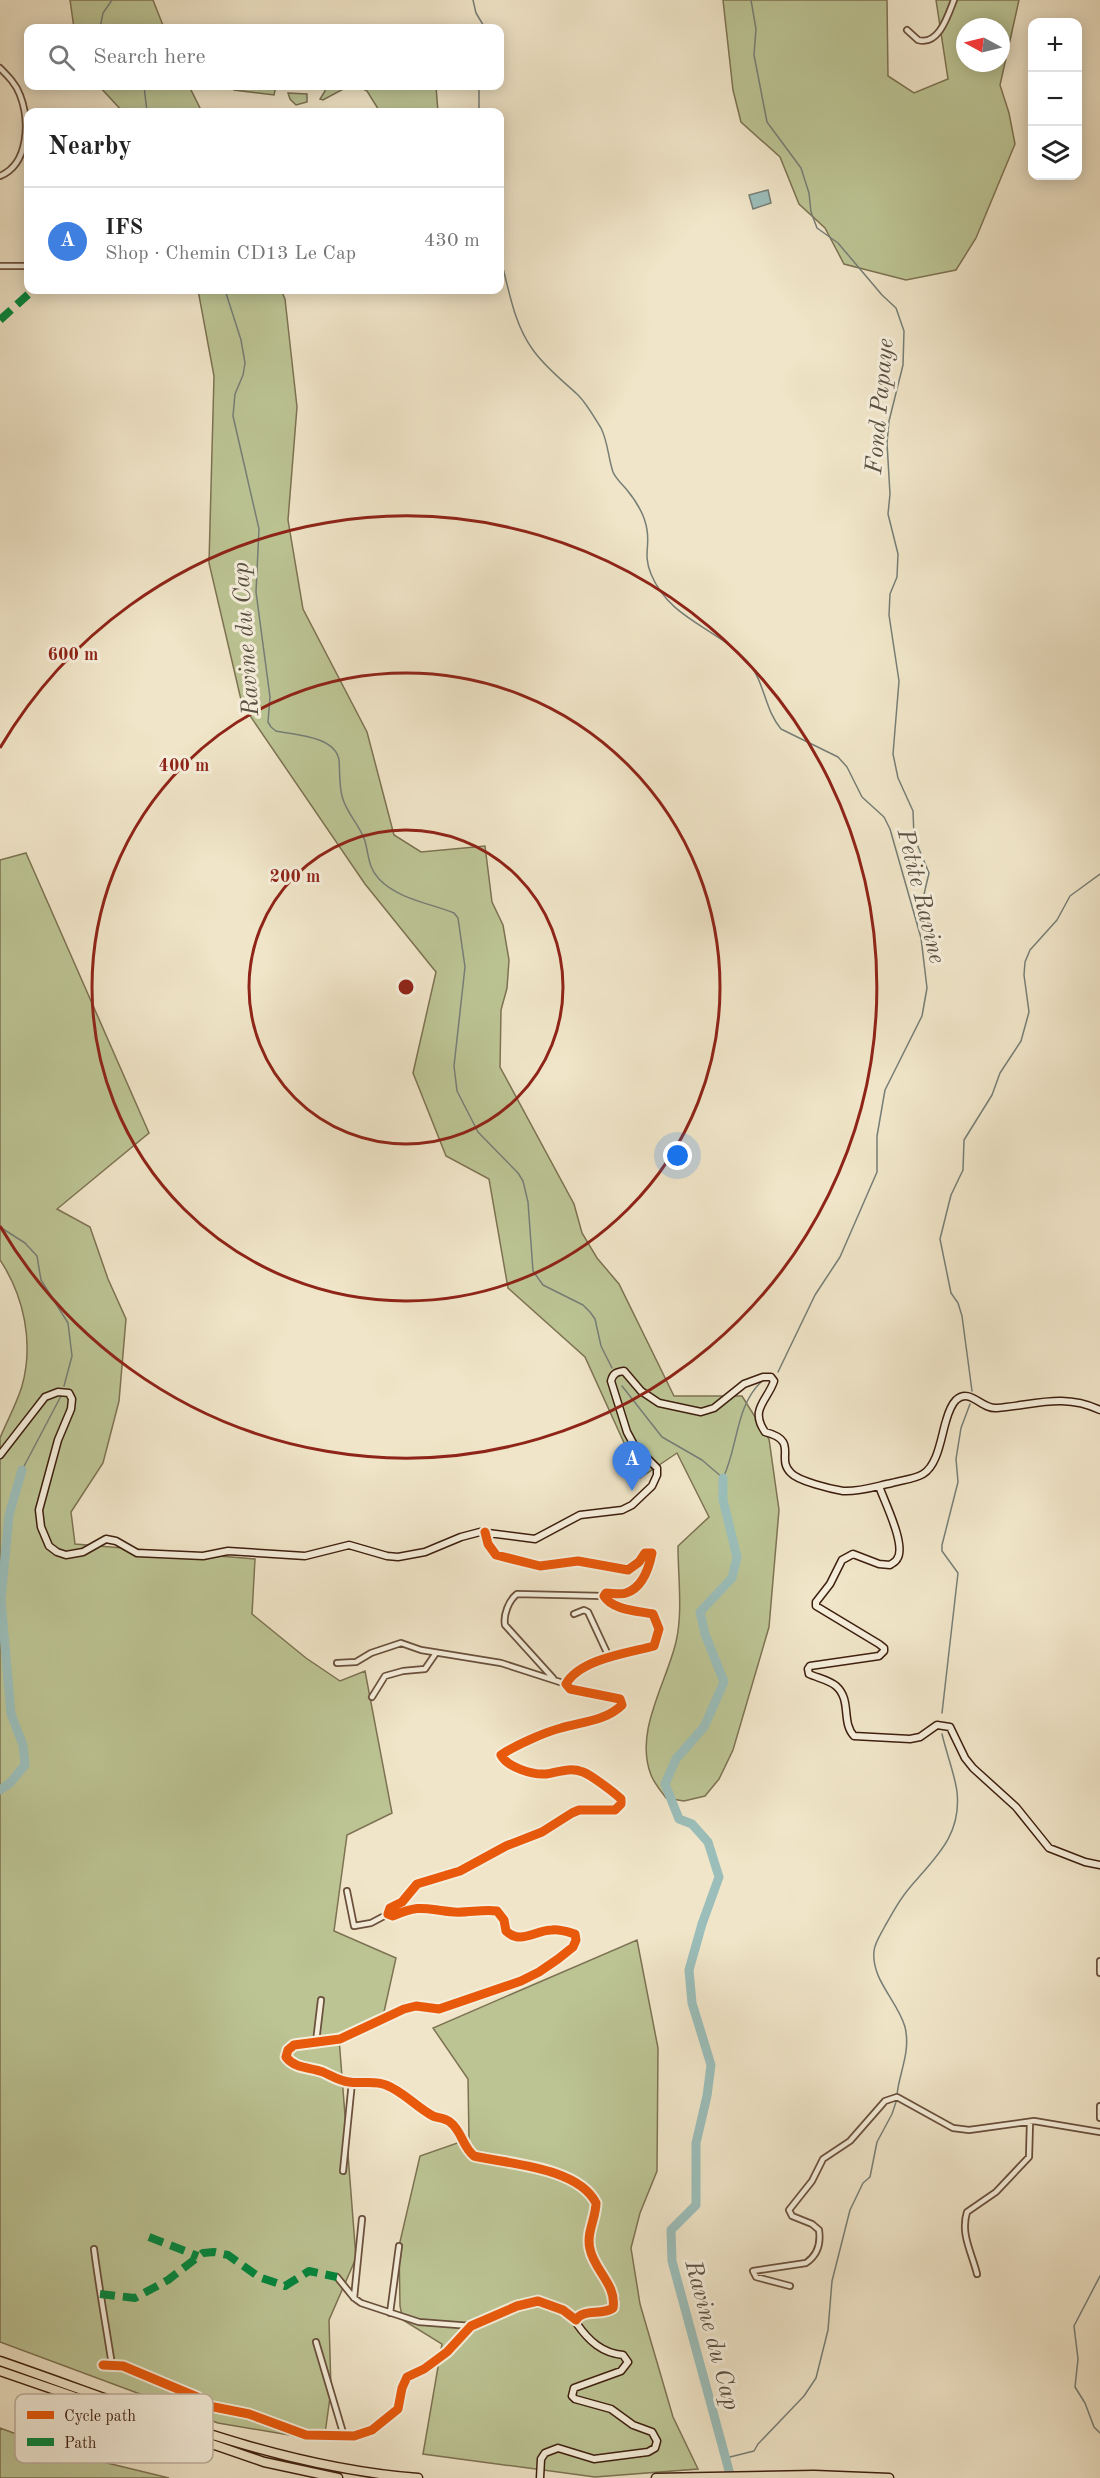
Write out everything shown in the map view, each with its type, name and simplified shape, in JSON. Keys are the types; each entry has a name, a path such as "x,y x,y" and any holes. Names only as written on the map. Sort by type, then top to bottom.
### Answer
{"highway":[{"path":"0,2361 98,2394"},
{"path":"0,2371 65,2394"},
{"path":"213,2433 268,2452 320,2465 376,2475 418,2478"},
{"path":"213,2445 264,2462 338,2478"},
{"path":"656,2478 835,2475 889,2478"}],"street":[{"path":"907,30 918,39 928,40 941,30 954,0"},
{"path":"0,68 14,83 20,96 24,125 24,143 16,165 0,176"},
{"path":"0,266 24,266"},
{"path":"0,1455 45,1397 61,1391 72,1396 72,1404 58,1440 39,1510 44,1538 57,1552 76,1554 106,1539 116,1541 137,1553 203,1556 228,1551 305,1556 350,1545 398,1557 426,1551 461,1537 485,1532 528,1540 535,1539 580,1515 622,1510 643,1497 652,1486 657,1475 657,1468 634,1445 621,1417 611,1381 613,1375 618,1372 624,1371 641,1391 659,1403 701,1412 714,1408 744,1384 763,1377 771,1377 774,1381 762,1400 759,1417 765,1432 778,1435 784,1442 790,1473 797,1478 843,1491 879,1486 921,1475 928,1470 932,1465 950,1412 956,1400 963,1396 970,1396 990,1409 1065,1400 1085,1403 1100,1410"},
{"path":"879,1486 899,1539 900,1549 897,1559 890,1565 879,1564 853,1554 847,1556 842,1560 816,1606 879,1644 884,1651 879,1656 810,1666 809,1674 834,1684 843,1694 847,1706 848,1725 854,1736 910,1739 920,1737 937,1725 950,1727 965,1758 973,1768 1016,1807 1049,1848 1085,1862 1100,1865"},
{"path":"485,1532 488,1544 496,1556 540,1566 578,1561 628,1570 639,1562 645,1553 652,1553 642,1580 625,1593 606,1593 604,1596 517,1594 510,1600 504,1619 505,1625 555,1680"},
{"path":"566,1684 575,1673 609,1657 654,1646 659,1629 653,1614 616,1606 605,1600 604,1596"},
{"path":"574,1614 584,1610 588,1612 609,1657"},
{"path":"337,1663 356,1662 371,1653 401,1643 436,1653 501,1663 566,1684 570,1689 620,1700 622,1705 617,1710 585,1723 550,1731 501,1755 508,1764 535,1773 546,1774 561,1769 584,1772 621,1799 619,1808 579,1810 552,1823 542,1832 506,1846 460,1871 417,1884 402,1902 390,1908 388,1914 371,1923 354,1926 347,1891"},
{"path":"372,1697 385,1676 403,1671 425,1669 436,1653"},
{"path":"388,1914 393,1916 414,1908 426,1907 454,1912 497,1911 504,1920 506,1931 514,1936 527,1937 549,1930 575,1934 576,1940 573,1947 539,1972 521,1981 440,2008 416,2006 404,2009 340,2039 294,2045 286,2057 290,2062 299,2066 352,2082 383,2083 397,2090 433,2116 449,2121 458,2130 467,2150 474,2156 549,2171 574,2182 589,2193 596,2203 590,2251 615,2299 611,2310 584,2313 576,2320"},
{"path":"1100,1961 1100,1973"},
{"path":"316,2042 321,2000"},
{"path":"343,2171 352,2082"},
{"path":"790,2286 756,2277 753,2271 806,2263 813,2259 819,2250 819,2230 812,2224 792,2216 789,2210 812,2181 823,2159 850,2141 885,2101 897,2097 953,2128 969,2130 1030,2122 1100,2132"},
{"path":"1100,2106 1100,2118"},
{"path":"977,2274 966,2236 966,2215 969,2210 996,2192 1029,2157 1030,2122"},
{"path":"354,2298 362,2219"},
{"path":"390,2313 399,2246"},
{"path":"94,2249 95,2271 107,2327 112,2365"},
{"path":"337,2277 361,2303 419,2322 471,2326"},
{"path":"213,2407 249,2415 306,2435 354,2436 372,2430 398,2409 402,2388 407,2377 447,2352 471,2326 517,2306 538,2301 563,2310 576,2320 579,2328 600,2349 608,2353 623,2355 628,2362 621,2371 574,2388 572,2396 619,2412 633,2425 652,2432 657,2441 655,2448 648,2452 594,2459 569,2450 551,2449 541,2459 540,2478"},
{"path":"316,2342 344,2436"},
{"path":"103,2365 123,2366 190,2394"}],"green space":[{"path":"70,0 153,0 162,24 73,24"},
{"path":"723,0 887,0 888,76 914,93 948,79 936,0 1019,0 1010,40 1010,18 956,18 956,72 1003,72 1000,85 1009,113 1015,144 976,238 956,270 906,280 844,264 825,228 799,204 780,157 741,122 733,90"},
{"path":"103,90 191,90 200,108 119,108"},
{"path":"234,90 275,90 274,95"},
{"path":"341,90 323,100 320,99 325,91"},
{"path":"365,90 436,90 438,108 378,108"},
{"path":"288,93 307,94 307,102 296,105"},
{"path":"199,294 283,294 297,407 288,520 303,609 367,732 394,835 421,852 485,846 492,902 503,925 509,960 507,988 501,1010 500,1067 574,1204 582,1233 597,1258 619,1284 674,1396 742,1396 769,1439 779,1510 769,1627 733,1750 719,1779 705,1796 684,1801 666,1798 651,1775 646,1742 653,1708 678,1631 680,1607 678,1546 709,1517 677,1453 640,1478 585,1357 508,1288 489,1179 446,1156 413,1073 436,972 365,884 242,704 209,563 214,376"},
{"path":"26,853 149,1133 57,1209 90,1227 108,1279 126,1319 119,1401 103,1463 71,1512 75,1544 255,1559 252,1614 306,1658 340,1681 365,1671 392,1813 347,1835 334,1931 396,1958 384,2012 339,2038 356,2258 329,2320 331,2390 324,2441 218,2423 213,2421 213,2394 140,2394 0,2342 0,1438 22,1386 27,1337 21,1304 0,1260 0,860"},
{"path":"637,1940 658,2048 657,2171 640,2213 631,2248 640,2304 673,2417 698,2469 595,2477 423,2454 442,2344 403,2320 400,2306 399,2246 420,2156 469,2139 468,2079 433,2028"},
{"path":"0,2428 15,2434 15,2463 107,2463 169,2478 0,2478"}],"water":[{"path":"768,190 771,203 753,209 749,195"}],"waterway":[{"name":"Ravine du Cap","path":"101,24 103,13 112,0"},
{"name":"Petite Ravine","path":"473,0 476,13 483,24"},
{"name":"Fond Papaye","path":"751,0 756,29 754,55 767,122 801,168 817,228 838,243 896,308 904,331 903,365 889,421 887,443 890,494 888,514 898,554 897,577 890,594 889,615 899,681 893,754 898,778 913,811 914,837 929,873 917,924"},
{"name":"Ravine du Cap","path":"144,90 147,108"},
{"name":"Petite Ravine","path":"479,90 479,108"},
{"name":"Petite Ravine","path":"504,273 512,305 526,340 543,363 584,402 601,428 614,475 634,499 646,524 649,567 659,590 682,613 735,649 747,661 758,677 771,713 781,729 838,757 847,767 862,797 884,817 890,829 921,938 927,988 922,1016 885,1090 877,1136 877,1172 840,1257 815,1295 778,1372"},
{"name":"Ravine du Cap","path":"226,294 241,340 245,363 235,394 233,416 259,529 256,592 270,697 268,722 276,731 322,741 336,752 339,760 342,796 363,835 375,875 395,891 454,913 458,918 465,967 454,1066 457,1091 478,1132 523,1181 528,1202 533,1271 543,1285 583,1305 590,1312 595,1319 601,1346 612,1368"},
{"path":"972,1391 962,1316 958,1303 951,1293 940,1239 951,1195 963,1170 964,1140 992,1095 1000,1073 1021,1041 1029,1012 1024,975 1025,962 1030,950 1057,920 1070,896 1100,874"},
{"path":"0,1227 25,1243 37,1256 41,1280 68,1323 72,1356 64,1386"},
{"name":"Ravine du Cap","path":"622,1386 662,1437 702,1460 723,1478 746,1403 761,1382"},
{"path":"22,1470 61,1396"},
{"path":"942,1713 958,1573 942,1551 942,1545 958,1482 956,1459 961,1428 970,1404"},
{"path":"0,1790 10,1783 25,1765 23,1745 11,1714 1,1600 9,1515 22,1470"},
{"name":"Ravine du Cap","path":"723,1478 723,1500 737,1557 732,1578 700,1612 705,1634 724,1682 704,1727 676,1759 665,1784 679,1819 692,1824 708,1842 719,1877 689,1970 692,2003 711,2065 707,2096 696,2143 696,2205 671,2230 672,2261 731,2478"},
{"path":"897,2095 906,2054 905,2027 902,2017 881,1981 874,1962 874,1951 878,1938 898,1904 943,1847 955,1823 957,1792 942,1734"},
{"path":"726,2458 754,2451 804,2396 816,2378 828,2330 832,2281 850,2210 863,2183 870,2177 877,2142 897,2099"},
{"path":"1100,2276 1074,2326 1078,2359 1075,2387 1085,2403 1094,2427 1100,2433"}],"marked path":[{"path":"0,320 29,294"},
{"path":"149,2237 198,2256"},
{"path":"100,2294 135,2298 168,2280 203,2253 214,2252 228,2255 259,2277 285,2286 309,2271 337,2277"}],"cycle path":[{"path":"213,2407 249,2414 306,2435 354,2436 372,2430 398,2409 402,2388 407,2377 424,2369 447,2352 471,2326 517,2306 538,2301 563,2310 576,2320 583,2314 604,2312 613,2308 612,2292 592,2257 590,2249 589,2237 596,2203 587,2191 558,2174 474,2156 450,2122 433,2116 386,2085 342,2081 323,2072 298,2066 286,2057 288,2050 294,2045 340,2039 404,2009 416,2006 439,2009 521,1981 558,1959 573,1947 576,1940 575,1934 558,1930 517,1937 506,1931 504,1920 497,1911 454,1912 418,1908 393,1916 388,1914 390,1908 402,1902 417,1884 460,1871 506,1846 542,1832 579,1810 615,1810 621,1804 618,1796 583,1772 569,1770 546,1774 534,1773 514,1767 501,1755 547,1733 601,1718 622,1705 620,1699 570,1689 566,1684 573,1675 593,1663 654,1646 659,1629 653,1614 619,1607 604,1596 606,1593 626,1593 636,1587 647,1571 652,1553 645,1553 639,1562 628,1570 578,1561 540,1566 496,1555 488,1544 485,1532"},
{"path":"103,2365 123,2366 190,2394"}],"place":[{"name":"IFS","path":"632,1491"}]}
